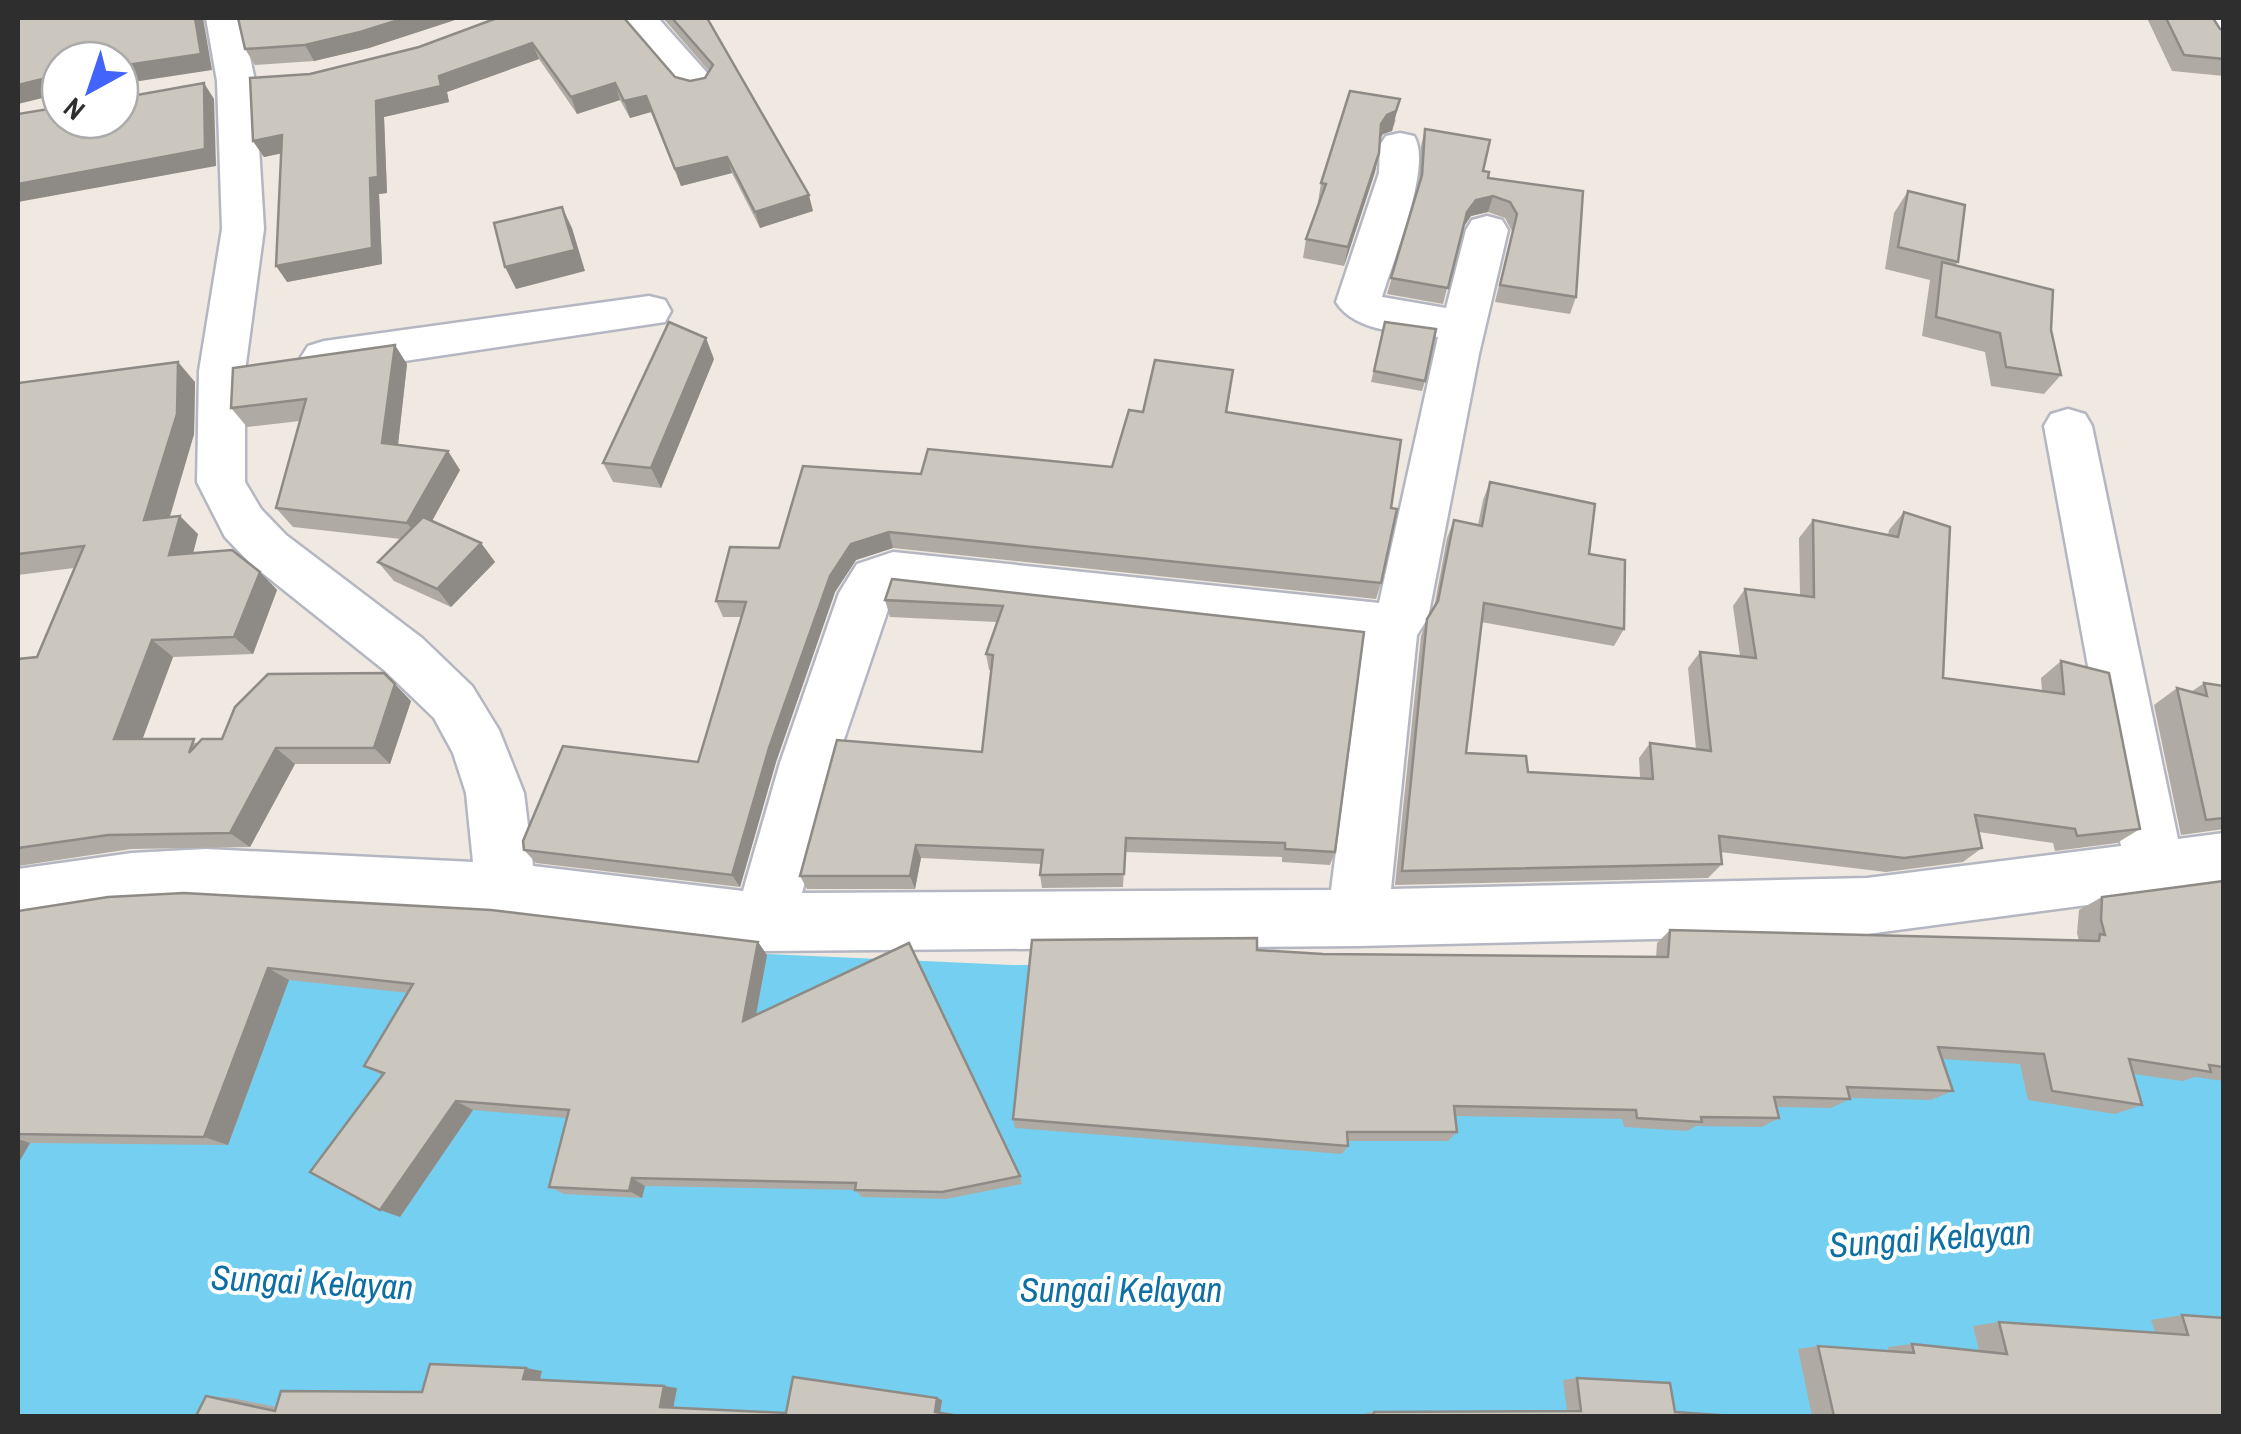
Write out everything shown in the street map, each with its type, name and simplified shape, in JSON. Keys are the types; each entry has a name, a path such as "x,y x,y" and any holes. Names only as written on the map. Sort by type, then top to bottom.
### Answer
{"street":[{"path":"640,18 696,82"},
{"path":"233,63 255,366 221,482 232,505 268,550 403,654 453,702 479,747 495,793 506,892"},
{"path":"1400,145 1398,173 1358,302 1372,311 1464,326"},
{"path":"764,922 814,744 870,580 879,574 893,572 1392,625 1402,618 1487,230"},
{"path":"255,366 649,311"},
{"path":"2068,426 2155,869"},
{"path":"1358,918 1392,625"},
{"path":"18,898 132,880 206,876 506,892 764,922 1358,918 1868,906 2224,860"}],"water":[{"name":"Sungai Kelayan","path":"190,928 1012,965 1908,971 2223,954 2223,1416 18,1416 18,950"}],"building":[{"path":"18,18 195,18 201,54 140,63 140,40 40,40 40,80 18,85"},
{"path":"238,18 405,18 305,45 245,49"},
{"path":"497,18 624,18 675,77 690,81 705,78 713,65 672,18 707,18 809,195 755,212 727,157 675,169 646,96 624,101 615,83 571,97 532,43 439,76 441,86 376,101 378,177 370,178 372,248 276,266 282,135 253,141 250,78 310,74 419,47"},
{"path":"2166,18 2213,18 2224,30 2224,59 2184,55"},
{"path":"204,83 205,149 18,184 18,114 40,110 40,140 140,140 140,94"},
{"path":"1350,91 1400,99 1396,111 1381,124 1379,153 1348,247 1306,239 1326,184 1321,183"},
{"path":"1425,129 1490,140 1483,171 1489,172 1488,178 1583,191 1576,297 1500,285 1517,214 1510,202 1493,196 1476,200 1467,212 1448,288 1391,278 1422,175"},
{"path":"1908,191 1965,205 1958,262 1898,247"},
{"path":"562,207 575,250 505,267 494,223"},
{"path":"1942,262 2053,290 2051,330 2061,375 2006,367 2000,333 1936,317"},
{"path":"669,322 706,338 651,468 603,463"},
{"path":"1385,322 1436,329 1425,381 1374,371"},
{"path":"395,345 382,443 448,451 407,523 276,508 306,399 231,408 233,368"},
{"path":"1155,360 1233,370 1226,412 1401,440 1391,508 1397,509 1381,583 889,532 851,544 830,576 769,748 732,875 524,850 523,841 563,746 698,762 746,602 716,601 730,547 779,548 803,466 921,474 928,449 1112,467 1129,410 1143,412"},
{"path":"178,362 177,414 144,520 180,516 169,555 232,550 260,572 234,637 152,640 114,739 194,739 189,753 202,739 222,739 235,707 268,674 384,673 395,684 374,748 276,748 230,833 108,835 18,848 18,659 37,657 84,546 18,554 18,383"},
{"path":"1490,482 1595,504 1589,554 1625,560 1624,629 1484,603 1466,753 1526,756 1528,772 1653,779 1650,743 1711,751 1700,652 1756,658 1745,589 1814,597 1813,520 1898,537 1904,512 1950,527 1943,678 2064,694 2061,661 2109,673 2140,829 2077,836 2075,829 1975,815 1982,848 1904,858 1719,836 1722,864 1402,871 1427,619 1438,601 1454,520 1482,526"},
{"path":"423,517 481,543 437,589 378,562"},
{"path":"892,579 1364,632 1335,852 1285,849 1285,843 1126,838 1124,874 1040,875 1043,850 916,845 910,876 800,876 837,740 982,752 993,655 986,654 1003,606 885,600"},
{"path":"2204,683 2224,686 2224,818 2206,820 2177,688 2207,696"},
{"path":"2224,881 2224,1067 2209,1065 2211,1072 2129,1059 2142,1105 2052,1091 2044,1054 1938,1047 1953,1091 1847,1087 1850,1099 1774,1097 1779,1118 1701,1117 1702,1122 1637,1118 1636,1110 1454,1106 1457,1132 1347,1132 1348,1146 1013,1119 1032,940 1257,938 1257,950 1323,954 1668,957 1670,930 2099,941 2100,934 2105,935 2102,897"},
{"path":"184,893 491,910 758,942 743,1021 909,943 1020,1176 942,1192 855,1190 856,1183 632,1178 629,1191 549,1187 569,1110 456,1101 380,1210 310,1172 384,1073 364,1066 413,984 268,968 204,1137 18,1134 18,911 108,897"},
{"path":"2182,1315 2224,1318 2224,1416 1834,1416 1818,1346 1914,1353 1912,1344 2007,1354 1999,1322 2188,1335"},
{"path":"430,1364 526,1368 523,1379 664,1386 660,1407 786,1413 793,1377 937,1398 935,1412 959,1416 196,1416 206,1396 275,1411 281,1391 422,1392"},
{"path":"1577,1378 1670,1383 1675,1412 1733,1416 1374,1416 1374,1412 1581,1411"}]}
